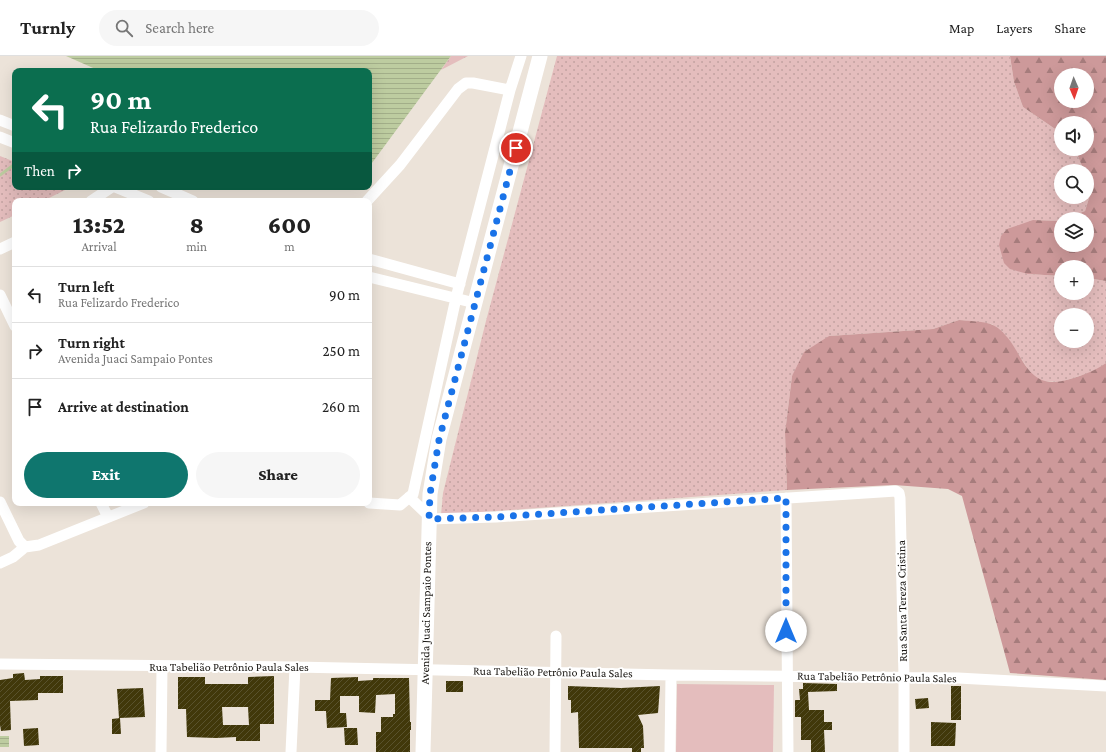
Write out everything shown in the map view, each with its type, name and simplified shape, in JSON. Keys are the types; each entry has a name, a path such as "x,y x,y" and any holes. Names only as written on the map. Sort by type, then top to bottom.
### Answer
{"main road":[{"name":"Avenida Juaci Sampaio Pontes","path":"423,752 430,494 439,440 540,56"}],"street":[{"path":"372,503 400,505 413,494 456,298 510,90 521,56"},
{"path":"370,198 400,165 458,88 466,83 473,83 510,90"},
{"path":"0,120 12,125"},
{"path":"0,136 12,142"},
{"path":"96,198 109,190"},
{"path":"122,190 142,198"},
{"path":"167,190 186,198"},
{"path":"0,249 12,243"},
{"path":"372,260 460,284"},
{"path":"372,279 476,303"},
{"path":"0,295 12,320"},
{"name":"Rua Santa Tereza Cristina","path":"786,498 891,491 899,493 904,678 904,752"},
{"path":"409,497 429,518 496,517 786,498 786,676 788,752"},
{"path":"0,502 19,541 25,547"},
{"path":"102,506 108,517"},
{"path":"0,562 13,557 25,547 39,545 136,506"},
{"path":"555,752 556,636"},
{"name":"Rua Tabelião Petrônio Paula Sales","path":"0,664 295,667 671,675 958,678 1106,686"},
{"path":"161,752 162,666"},
{"path":"291,752 295,667"},
{"path":"670,752 671,675"}],"green space":[{"path":"451,56 468,56 441,70"},
{"path":"557,56 1010,56 1014,82 1023,107 1054,128 1054,156 1078,156 1081,164 1054,164 1054,204 1087,204 1085,211 1054,212 1054,221 1033,220 1028,274 1054,276 1054,300 1094,300 1094,279 1106,281 1106,363 1095,371 1060,382 1041,381 1032,375 1006,336 992,324 959,320 933,329 829,336 792,376 785,433 787,490 441,515 443,493 486,321"},
{"path":"1010,56 1106,56 1106,281 1094,279 1094,260 1054,260 1054,276 1028,274 1010,269 1004,263 999,245 1001,236 1007,229 1033,220 1054,221 1054,252 1094,252 1094,212 1082,212 1085,211 1087,204 1094,204 1094,164 1081,164 1078,156 1094,156 1094,116 1054,116 1054,128 1023,107 1014,82"},
{"path":"0,156 12,161 12,190 65,190 49,198 12,198 12,216 0,222"},
{"path":"959,320 981,322 993,325 1012,343 1032,373 1041,380 1054,382 1070,379 1093,371 1106,363 1106,680 1010,673 962,496 948,489 894,485 787,490 785,433 792,376 804,352 829,336 933,329"},
{"path":"677,684 774,685 773,752 676,752"}],"shaded area":[{"path":"66,56 451,56 372,163 372,68 93,68"},
{"path":"0,736 9,736 9,747 0,747"}],"building":[{"path":"24,673 25,680 40,679 40,676 63,676 63,693 38,693 38,700 10,701 11,730 1,731 0,680 13,678 13,674"},
{"path":"274,676 274,724 260,724 260,741 236,741 236,737 187,737 186,709 178,709 178,677 205,677 205,684 248,684 248,677","holes":["222,707 248,707 249,725 223,725"]},
{"path":"358,677 358,681 373,680 373,678 409,678 411,722 410,752 376,752 376,732 381,732 381,717 393,717 393,714 395,714 395,694 376,695 375,713 359,712 359,696 340,696 340,713 346,713 347,727 327,728 326,711 315,711 315,700 330,700 331,678"},
{"path":"446,681 463,681 463,692 446,692"},
{"path":"803,683 837,684 837,691 808,692 809,710 824,710 824,722 832,722 832,730 824,730 825,752 811,752 811,740 801,740 801,717 795,717 795,700 800,700 799,689 803,689"},
{"path":"568,686 621,688 660,686 658,713 638,715 643,726 644,748 641,748 641,752 632,752 632,748 579,748 578,712 571,713 571,700 568,700"},
{"path":"951,686 961,686 961,720 951,720"},
{"path":"143,688 145,717 119,718 117,689"},
{"path":"928,698 929,708 916,709 915,699"},
{"path":"120,718 121,734 112,734 112,719"},
{"path":"931,722 956,723 955,746 931,746"},
{"path":"38,728 39,745 24,746 23,729"},
{"path":"344,728 357,728 358,745 345,745"}],"waterway":[{"path":"0,175 12,166"}],"route":[{"path":"516,148 439,440 430,494 429,519 496,517 786,498 786,631"}]}
